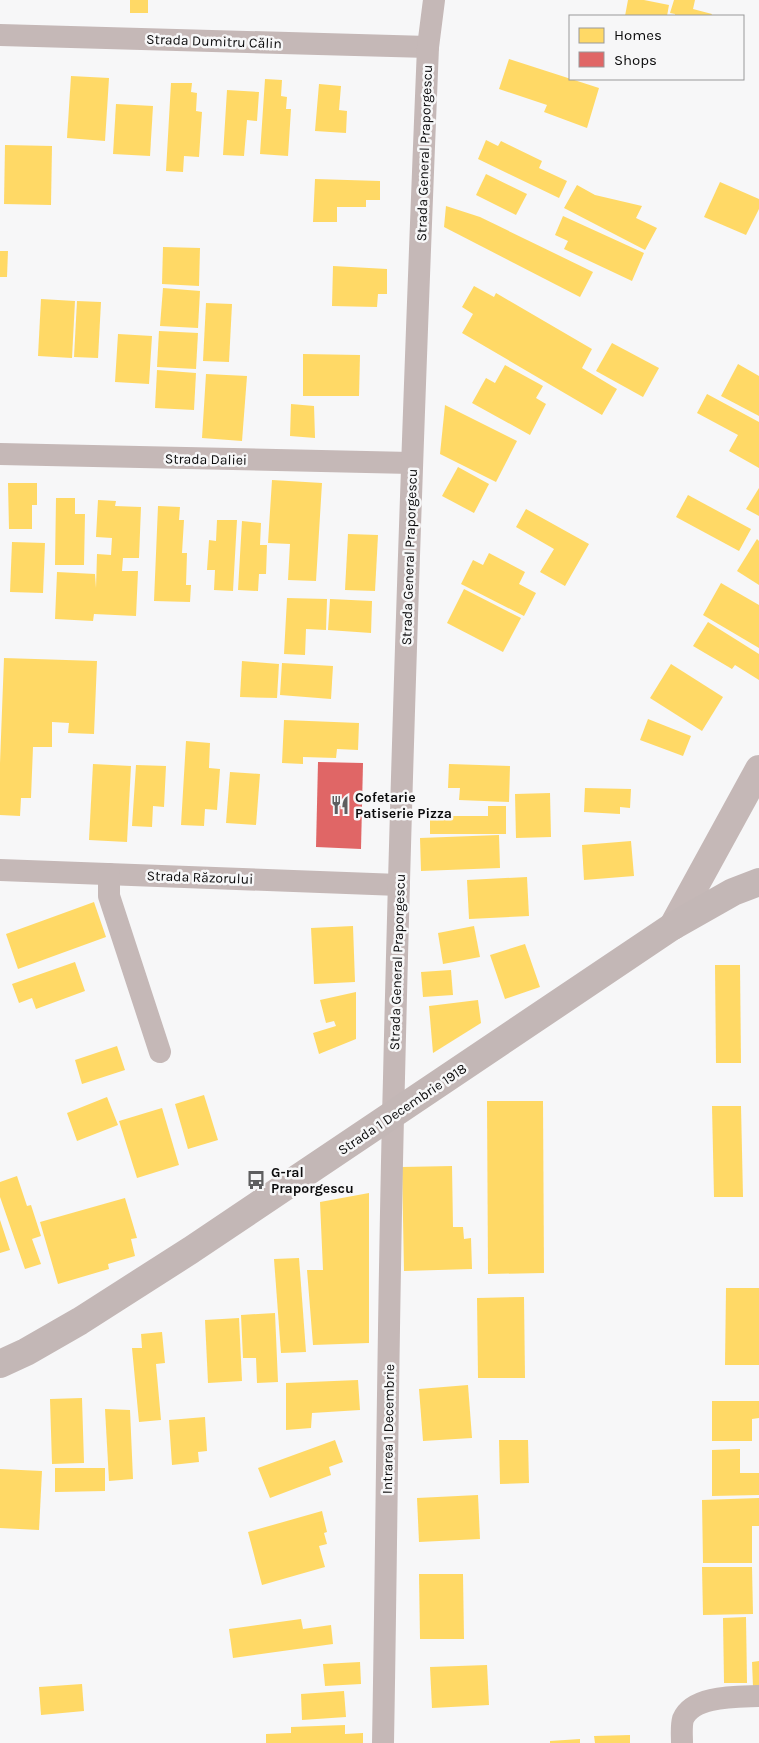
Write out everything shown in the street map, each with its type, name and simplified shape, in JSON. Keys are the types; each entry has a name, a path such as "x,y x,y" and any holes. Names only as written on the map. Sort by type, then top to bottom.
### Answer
{"main road":[{"name":"Strada 1 Decembrie 1918","path":"0,1364 26,1352 80,1321 191,1250 673,926 733,892 759,882"}],"street":[{"name":"Strada General Praporgescu","path":"393,1115 412,463 428,47 434,0"},
{"name":"Strada Dumitru Călin","path":"0,34 428,47"},
{"name":"Strada Daliei","path":"0,454 412,463"},
{"path":"673,926 759,769"},
{"name":"Strada Răzorului","path":"0,870 399,884"},
{"path":"109,874 109,896 160,1052"},
{"name":"Intrarea 1 Decembrie","path":"383,1743 393,1115"},
{"path":"682,1743 683,1719 693,1707 712,1699 759,1696"}],"building: Homes":[{"path":"130,0 148,0 148,13 130,13"},
{"path":"628,0 644,0 669,5 667,15 625,15"},
{"path":"674,0 695,0 693,9 712,14 675,15 670,13"},
{"path":"509,59 569,78 569,80 599,88 587,128 544,112 547,105 499,89"},
{"path":"71,76 109,78 105,141 67,138"},
{"path":"265,79 282,80 281,96 287,97 286,109 291,109 288,156 260,154"},
{"path":"171,83 192,83 191,92 197,93 196,111 202,112 199,157 184,156 183,172 166,171"},
{"path":"319,84 341,86 339,110 347,111 346,133 315,131"},
{"path":"227,90 259,92 257,121 247,120 244,156 223,155"},
{"path":"116,104 153,106 150,156 113,154"},
{"path":"486,140 498,146 501,141 542,161 539,168 567,181 559,198 478,159"},
{"path":"5,145 52,146 51,205 4,204"},
{"path":"486,174 527,194 516,215 476,195"},
{"path":"315,179 380,181 380,200 366,200 366,207 337,207 337,222 313,222"},
{"path":"720,182 759,199 759,209 746,235 704,217"},
{"path":"577,185 595,195 642,206 636,218 657,228 645,250 564,208"},
{"path":"446,206 480,217 593,272 580,297 444,227"},
{"path":"563,216 644,253 632,281 564,249 568,241 555,235"},
{"path":"163,247 200,248 199,286 162,284"},
{"path":"0,251 8,251 7,277 0,277"},
{"path":"333,266 387,269 387,294 378,294 377,307 332,306"},
{"path":"474,286 494,297 496,293 592,349 582,368 617,389 602,415 462,333 473,314 462,307"},
{"path":"163,288 200,291 198,328 160,326"},
{"path":"41,299 75,301 72,358 38,356"},
{"path":"77,301 101,302 98,358 74,357"},
{"path":"206,303 232,304 229,362 203,361"},
{"path":"159,331 198,333 196,369 157,367"},
{"path":"118,334 152,336 149,384 115,382"},
{"path":"612,343 659,368 643,397 596,371"},
{"path":"303,354 360,355 359,396 303,396"},
{"path":"738,364 759,376 759,416 721,396"},
{"path":"505,365 543,386 536,398 546,404 530,435 472,403 486,378 495,383"},
{"path":"157,370 196,373 194,410 155,408"},
{"path":"206,374 247,376 242,441 202,438"},
{"path":"707,394 759,422 759,468 729,451 738,435 697,413"},
{"path":"291,404 314,406 315,438 290,436"},
{"path":"445,405 517,441 496,482 440,454"},
{"path":"458,467 489,484 474,513 442,496"},
{"path":"272,480 322,483 316,581 288,580 290,544 268,543"},
{"path":"8,483 37,483 37,505 32,505 32,529 9,529"},
{"path":"759,488 759,516 746,509"},
{"path":"688,495 751,529 739,551 676,517"},
{"path":"56,498 75,498 75,514 85,514 84,565 55,565"},
{"path":"98,500 116,501 115,506 141,507 139,558 123,558 122,571 138,571 136,616 94,614 93,621 55,619 57,572 95,574 96,588 97,554 111,555 112,538 96,537"},
{"path":"158,506 180,507 179,520 184,520 182,553 187,553 186,585 191,585 190,602 154,601"},
{"path":"526,509 589,544 565,586 540,572 554,549 516,527"},
{"path":"217,520 237,520 233,591 214,590 215,570 207,570 209,540 216,541"},
{"path":"242,521 261,523 260,545 267,545 266,574 259,574 258,591 238,590"},
{"path":"348,534 378,535 375,591 345,590"},
{"path":"757,539 759,541 759,585 737,571"},
{"path":"12,542 45,543 43,593 10,592"},
{"path":"489,553 525,572 519,584 536,593 524,616 461,584 473,560 483,565"},
{"path":"721,583 759,605 759,648 703,615"},
{"path":"464,589 521,618 503,652 447,623"},
{"path":"287,598 327,599 326,630 306,629 305,655 284,654"},
{"path":"330,599 372,601 371,633 328,630"},
{"path":"708,622 759,654 759,680 735,665 732,669 693,646"},
{"path":"4,658 97,661 94,734 68,733 69,723 52,722 52,747 33,747 31,798 21,798 20,816 0,815"},
{"path":"242,661 279,664 277,698 240,697"},
{"path":"282,663 333,666 331,699 280,695"},
{"path":"671,664 723,697 702,731 650,698"},
{"path":"648,719 691,736 683,756 640,740"},
{"path":"284,720 359,723 358,750 337,749 336,758 303,757 303,764 282,763"},
{"path":"186,741 210,743 209,768 220,769 217,810 205,809 204,826 181,825"},
{"path":"93,764 131,766 127,842 89,840"},
{"path":"449,764 510,766 509,802 459,800 460,788 448,788"},
{"path":"136,765 166,766 164,807 153,806 152,827 132,826"},
{"path":"230,772 260,774 256,825 226,823"},
{"path":"585,788 631,789 630,808 620,807 620,814 584,812"},
{"path":"550,793 551,837 516,838 515,794"},
{"path":"488,806 506,806 506,834 430,834 430,816 488,816"},
{"path":"499,835 500,868 421,871 420,838"},
{"path":"631,841 634,876 584,880 582,845"},
{"path":"527,877 529,916 469,919 467,880"},
{"path":"94,902 106,937 18,969 6,934"},
{"path":"353,926 355,982 314,984 311,928"},
{"path":"474,926 480,957 443,964 438,933"},
{"path":"525,944 540,987 505,999 490,955"},
{"path":"75,962 85,991 36,1009 32,998 19,1003 12,984"},
{"path":"715,965 740,965 741,1063 716,1063"},
{"path":"451,970 453,995 423,997 421,972"},
{"path":"356,992 356,1039 319,1054 313,1033 336,1026 334,1021 326,1023 320,1000"},
{"path":"478,1000 481,1023 433,1053 429,1006"},
{"path":"117,1046 125,1070 82,1084 75,1060"},
{"path":"204,1095 218,1140 188,1149 175,1104"},
{"path":"107,1097 118,1125 77,1141 67,1113"},
{"path":"487,1101 543,1101 544,1273 488,1274"},
{"path":"712,1106 741,1106 743,1197 714,1197"},
{"path":"162,1108 179,1165 137,1178 119,1121"},
{"path":"452,1166 453,1227 463,1227 464,1239 471,1238 472,1269 404,1271 402,1167"},
{"path":"17,1176 27,1206 31,1205 41,1236 32,1239 41,1264 25,1269 0,1197 0,1182"},
{"path":"369,1193 369,1343 313,1345 307,1270 323,1270 320,1202"},
{"path":"125,1198 137,1238 131,1239 135,1256 108,1264 109,1269 58,1284 40,1222"},
{"path":"0,1220 10,1250 0,1253"},
{"path":"299,1258 306,1352 281,1353 274,1259"},
{"path":"726,1288 759,1288 759,1365 725,1365"},
{"path":"524,1297 525,1378 478,1378 477,1298"},
{"path":"275,1313 278,1382 257,1383 256,1358 243,1358 241,1315"},
{"path":"239,1318 242,1381 208,1383 205,1320"},
{"path":"162,1332 165,1363 156,1364 161,1420 139,1422 132,1348 142,1348 141,1334"},
{"path":"358,1380 360,1410 312,1413 311,1428 286,1430 286,1383"},
{"path":"468,1385 472,1438 423,1441 419,1389"},
{"path":"82,1398 84,1463 52,1464 50,1399"},
{"path":"712,1401 759,1401 759,1418 752,1419 752,1441 712,1441"},
{"path":"105,1409 130,1410 133,1479 109,1481"},
{"path":"205,1417 207,1451 198,1452 199,1462 172,1465 169,1420"},
{"path":"335,1440 343,1462 329,1467 331,1475 270,1498 258,1468"},
{"path":"499,1440 528,1440 529,1483 500,1484"},
{"path":"740,1449 740,1473 759,1473 759,1495 712,1496 712,1450"},
{"path":"55,1468 105,1468 105,1491 55,1492"},
{"path":"0,1469 42,1471 39,1530 0,1528"},
{"path":"478,1495 480,1539 419,1542 417,1498"},
{"path":"759,1498 759,1526 752,1526 752,1563 703,1563 702,1500"},
{"path":"322,1511 327,1532 324,1533 327,1544 319,1546 325,1567 262,1585 248,1532"},
{"path":"702,1567 752,1567 753,1614 703,1615"},
{"path":"419,1574 463,1574 464,1639 420,1639"},
{"path":"746,1617 747,1683 724,1683 723,1618"},
{"path":"301,1619 303,1629 331,1625 333,1644 233,1658 229,1629"},
{"path":"759,1661 759,1687 753,1687 752,1662"},
{"path":"360,1662 361,1684 325,1686 323,1664"},
{"path":"487,1665 489,1705 432,1708 430,1667"},
{"path":"82,1684 84,1711 41,1715 39,1687"},
{"path":"344,1691 346,1717 302,1720 301,1694"},
{"path":"345,1725 345,1734 363,1733 363,1743 266,1743 266,1734 291,1733 291,1727"},
{"path":"630,1735 630,1743 595,1743 594,1736"},
{"path":"580,1739 580,1743 550,1743 550,1741"}],"building: Shops":[{"name":"Cofetarie Patiserie Pizza","path":"318,762 363,763 361,849 316,847"}],"place":[{"name":"Cofetarie Patiserie Pizza","path":"340,805"},
{"name":"G-ral Praporgescu","path":"256,1180"}]}
